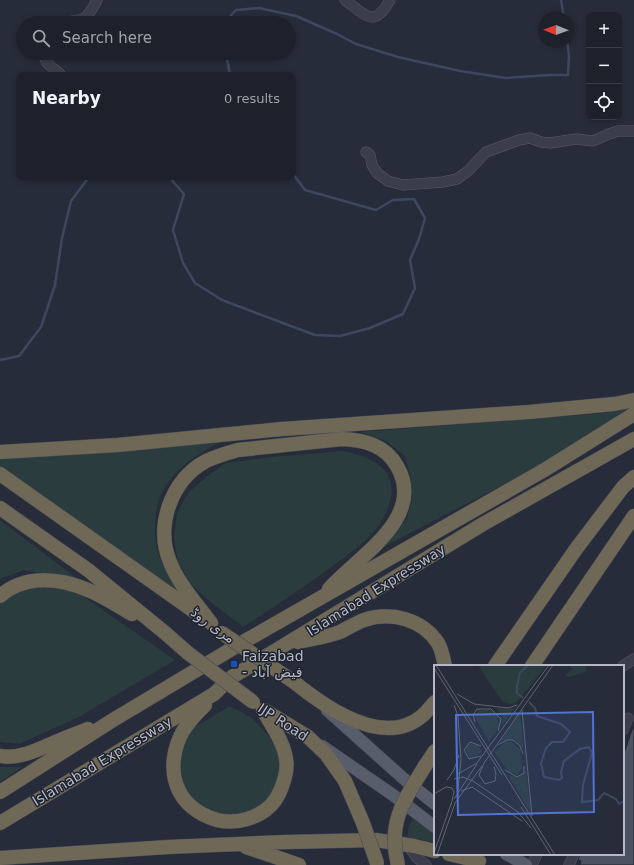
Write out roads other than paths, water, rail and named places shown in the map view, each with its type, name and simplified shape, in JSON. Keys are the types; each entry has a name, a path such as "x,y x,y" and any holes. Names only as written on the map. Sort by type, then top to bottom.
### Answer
{"highway":[{"path":"0,452 118,445 282,429 529,412 614,404 634,400"},
{"name":"Islamabad Expressway","path":"0,792 113,720 244,641 546,469 634,414"},
{"path":"211,623 178,578 170,563 166,548 164,521 173,496 181,484 192,472 205,462 238,450 342,439 359,440 374,444 386,452 402,475 405,486 404,500 400,512 384,536 338,578 321,598"},
{"name":"Islamabad Expressway","path":"0,823 214,694 232,677 483,524 634,439"},
{"name":"مری روڈ","path":"0,474 312,696"},
{"path":"496,665 576,549 623,487 634,477"},
{"path":"0,508 88,570 188,653 258,706 282,745 286,759 286,774 277,800 267,810 253,818 239,822 227,822 211,819 195,810 182,795 175,781 173,763 177,745 183,731 214,694"},
{"path":"533,665 634,516"},
{"path":"0,596 16,586 32,581 51,580 68,583 90,590 164,632"},
{"path":"286,645 338,632 364,620 378,617 400,617 423,627 432,635 443,655 444,665"},
{"path":"312,696 350,718 384,728 396,728 408,724 422,716 434,703"},
{"name":"IJP Road","path":"258,706 308,737 326,754 345,781 364,823 377,863"},
{"path":"0,756 19,756 36,751 66,737 113,720"},
{"path":"398,865 395,843 395,828 398,816 405,798 434,752"},
{"path":"0,858 111,850 236,844 376,840 434,851"},
{"path":"236,844 299,865"},
{"path":"453,855 480,862"}],"main road":[{"name":"مری روڈ","path":"312,696 404,779 434,803"},
{"path":"308,737 393,795 434,826"},
{"path":"508,855 526,865"}],"street":[{"path":"87,16 97,0"},
{"path":"345,0 372,18 384,11 390,0"},
{"path":"45,60 58,72"},
{"path":"366,152 370,155 372,165 377,173 388,181 403,185 457,179 468,171 486,152 519,140 530,138 541,142 550,143 576,139 593,141 618,131 634,131"},
{"path":"624,665 634,660"},
{"path":"624,728 628,718"},
{"path":"408,845 417,858 426,865"},
{"path":"532,865 537,855"},
{"path":"569,865 574,855"}],"waterway":[{"path":"561,0 563,12"},
{"path":"230,16 236,10 259,8 296,16"},
{"path":"296,16 356,44 398,57 460,71 506,78 568,75 568,48"},
{"path":"227,60 229,72"},
{"path":"172,180 184,194 173,230 183,263 195,283 222,300 315,335 340,336 370,328 403,314 415,288 410,260 419,239 425,218 414,199 393,200 376,210 305,190 296,178"},
{"path":"0,360 19,356 41,327 55,285 62,238 71,201 87,180"}],"place":[{"name":"Faizabad - فیض آباد","path":"234,664"}]}
